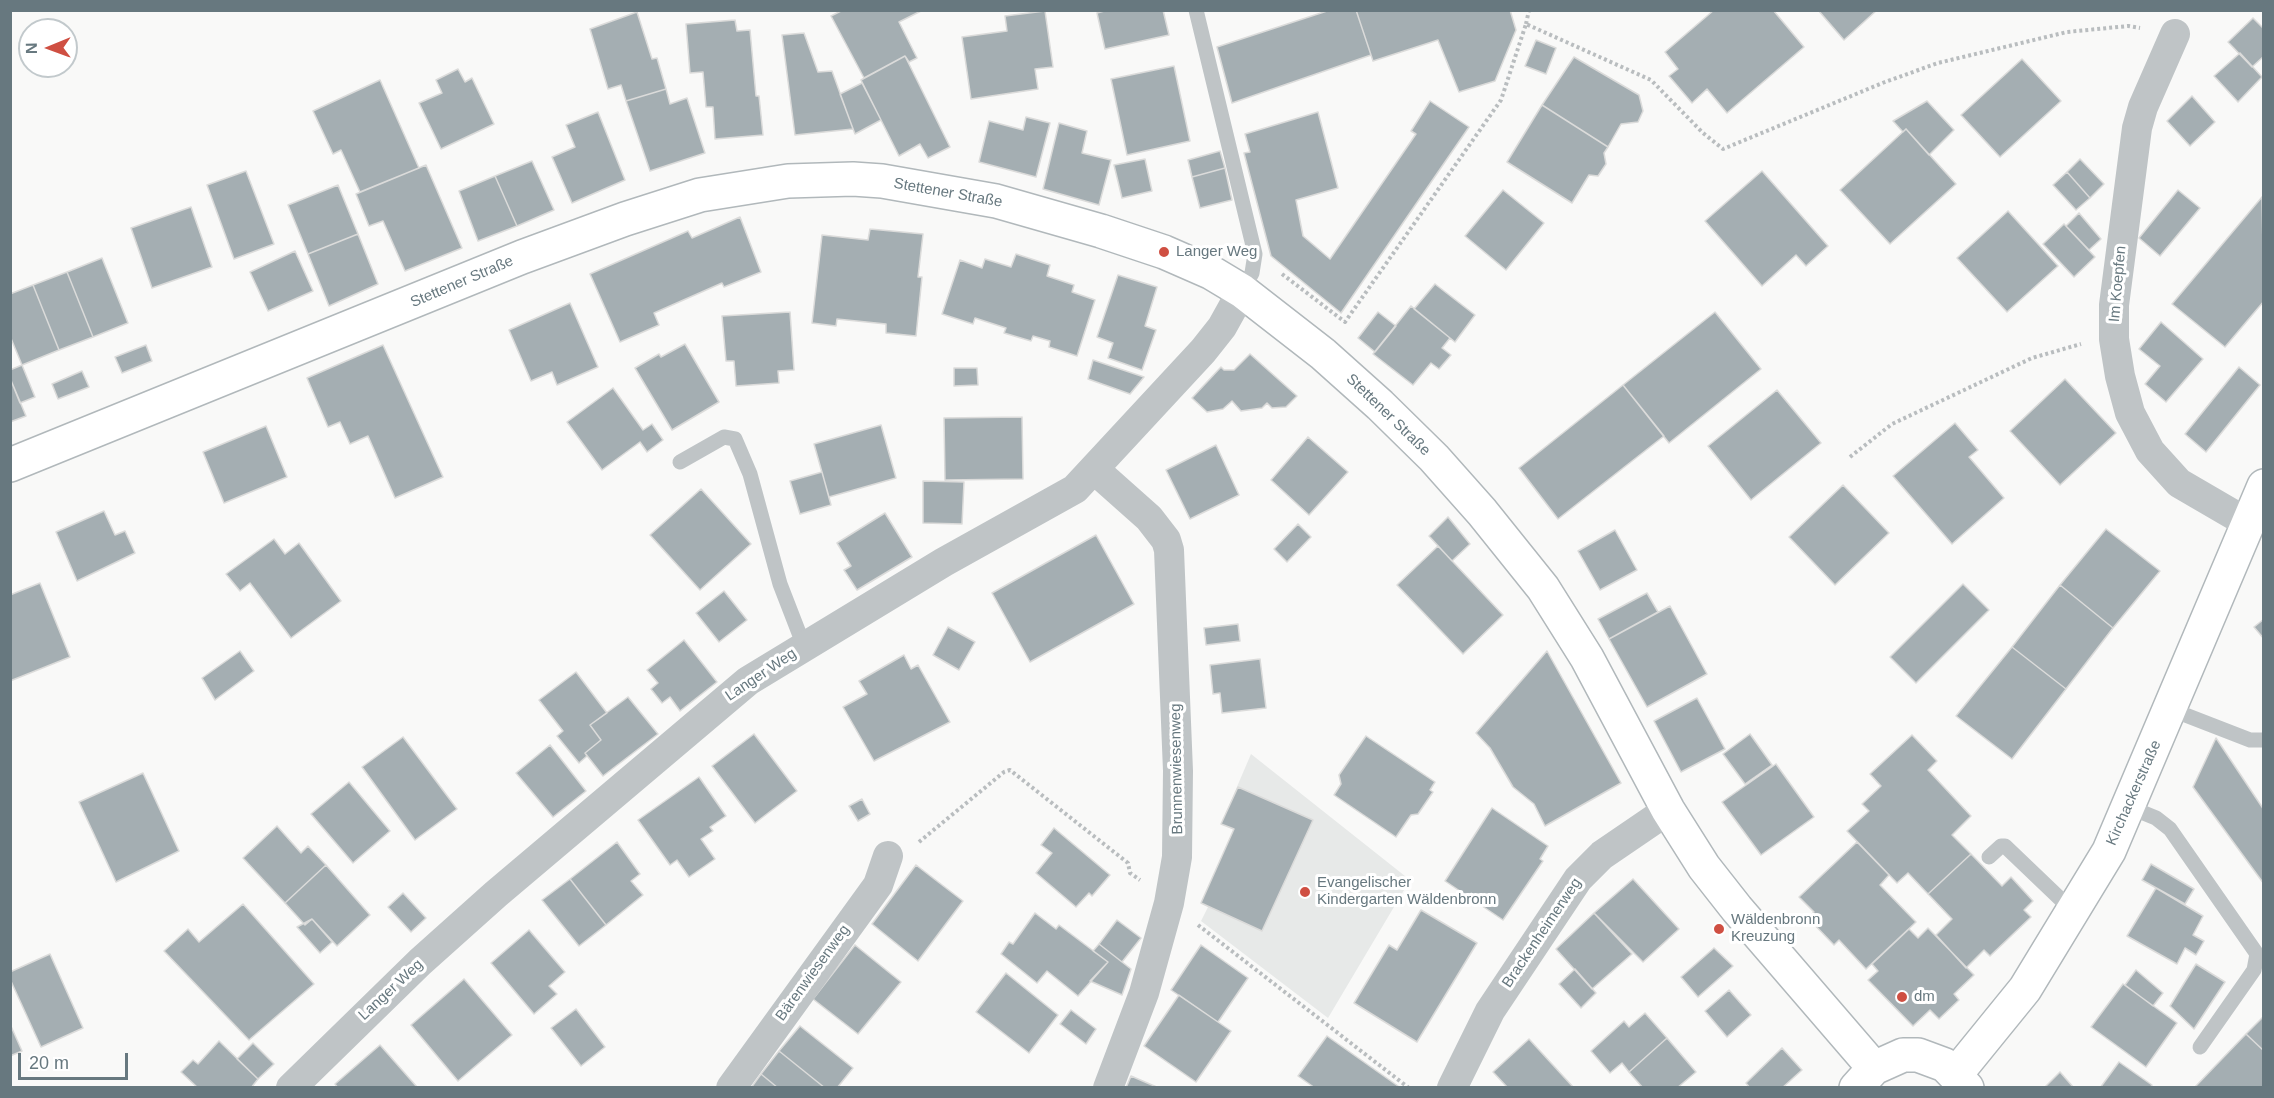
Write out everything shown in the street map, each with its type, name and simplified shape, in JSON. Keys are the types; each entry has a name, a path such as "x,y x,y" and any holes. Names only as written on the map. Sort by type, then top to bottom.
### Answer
{"street":[{"name":"Im Koepfen","path":"2175,34 2136,128 2114,304 2114,339 2120,376 2130,412 2150,451 2179,483 2246,522"},
{"name":"Stettener Straße","path":"10,465 532,253 700,195 761,184 852,179 918,186 996,201 1164,252 1212,273 1288,324 1380,405 1434,458 1520,557 1587,658 1668,810 1704,867 1865,1078"},
{"name":"Langer Weg","path":"291,1088 420,962 550,847 736,690 804,646 1002,528 1067,495 1095,470 1214,337 1242,291"},
{"name":"Brunnenwiesenweg","path":"1095,470 1149,518 1162,534 1169,550 1176,684 1178,838 1169,903 1144,993 1108,1088"},
{"name":"Kirchackerstraße","path":"1962,1081 2025,989 2074,912 2109,851 2246,522 2264,486"},
{"name":"Brackenheimerweg","path":"1452,1088 1485,1020 1572,887 1592,864 1668,810"},
{"name":"Bärenwiesenweg","path":"731,1088 878,885 888,856"},
{"path":"1865,1078 1903,1055 1918,1055 1945,1065 1962,1081"}],"lane":[{"path":"1196,10 1255,254 1252,273 1242,291"},
{"path":"680,462 724,437 735,439 750,474 780,584 804,646"},
{"path":"2170,709 2250,740 2264,740"},
{"path":"2129,807 2157,818 2170,829 2257,954 2254,969 2200,1047"},
{"path":"1989,857 2001,846 2005,846 2074,912"}],"path":[{"path":"1255,254 1345,322 1501,100 1526,24 1528,10"},
{"path":"1526,24 1651,80 1703,133 1723,149 1885,81 1938,63 2067,32 2128,26 2175,34"},
{"path":"1850,458 1892,424 2021,363 2058,348 2114,339"},
{"path":"888,856 920,841 1004,772 1010,770 1128,863 1130,873 1409,1088"}],"shaded area":[{"name":"Evangelischer Kindergarten Wäldenbronn","path":"1251,754 1410,880 1328,1018 1201,921 1208,907 1201,903 1234,830 1221,824"}],"building":[{"path":"843,10 923,10 899,22 917,58 909,62 905,56 864,78 831,16"},
{"path":"1108,10 1163,10 1169,35 1105,49 1097,13"},
{"path":"1330,10 1356,10 1371,55 1232,103 1217,47"},
{"path":"1356,10 1510,10 1516,30 1495,81 1459,92 1438,40 1373,61"},
{"path":"1714,10 1773,10 1804,47 1727,113 1707,89 1692,103 1669,76 1678,69 1665,52"},
{"path":"1818,10 1877,10 1844,40"},
{"path":"1045,11 1053,67 1035,69 1038,89 971,99 962,37 1007,31 1005,16"},
{"path":"637,12 652,59 657,58 666,89 626,101 621,85 608,89 590,29"},
{"path":"2253,18 2264,29 2264,56 2252,67 2228,42"},
{"path":"735,20 737,31 750,30 756,96 759,96 763,135 715,139 713,107 706,107 703,72 690,73 686,24"},
{"path":"804,33 818,72 832,71 853,129 795,135 782,35"},
{"path":"1536,40 1556,48 1546,74 1525,66"},
{"path":"2240,53 2262,77 2238,102 2214,76"},
{"path":"905,56 950,147 928,158 920,144 899,156 861,80"},
{"path":"1574,57 1639,95 1643,111 1638,122 1621,124 1608,147 1542,105"},
{"path":"2022,59 2061,101 2000,157 1961,115"},
{"path":"1174,66 1190,141 1127,155 1111,79"},
{"path":"458,69 465,82 472,78 494,124 441,149 419,103 442,93 436,80"},
{"path":"380,80 419,168 360,192 341,150 333,154 313,111"},
{"path":"862,83 881,120 855,134 840,94"},
{"path":"666,89 670,104 687,98 705,153 650,171 626,101"},
{"path":"2192,96 2215,122 2190,146 2167,121"},
{"path":"1430,101 1469,127 1341,313 1271,256 1244,153 1250,152 1245,134 1318,112 1338,188 1296,200 1303,236 1330,259 1416,134 1411,131"},
{"path":"1927,101 1954,130 1929,155 1906,129 1903,132 1893,121"},
{"path":"1542,105 1608,147 1604,153 1606,164 1598,176 1589,175 1572,203 1507,162"},
{"path":"598,112 625,180 572,203 552,157 575,147 566,125"},
{"path":"1026,117 1050,123 1036,177 979,162 989,121 1023,130"},
{"path":"1059,123 1087,131 1082,153 1111,160 1099,205 1043,189"},
{"path":"1906,129 1956,184 1890,244 1840,190"},
{"path":"1220,151 1225,168 1192,177 1188,160"},
{"path":"1145,159 1152,191 1122,198 1114,165"},
{"path":"2080,159 2104,184 2090,198 2067,172"},
{"path":"532,161 554,210 517,226 495,176"},
{"path":"426,165 462,248 405,271 383,221 369,226 356,194"},
{"path":"1225,168 1232,200 1200,208 1192,177"},
{"path":"246,171 274,244 234,259 207,185"},
{"path":"1762,171 1828,246 1806,266 1796,255 1762,286 1705,221"},
{"path":"2067,172 2090,198 2076,210 2053,185"},
{"path":"495,176 517,226 478,241 459,191"},
{"path":"338,185 358,234 308,254 288,205"},
{"path":"1503,190 1544,223 1506,270 1465,236"},
{"path":"2178,190 2200,208 2160,256 2139,238"},
{"path":"2262,197 2264,301 2225,347 2172,304"},
{"path":"191,207 212,267 152,288 131,228"},
{"path":"2008,211 2058,266 2007,312 1957,258"},
{"path":"2079,213 2101,239 2089,250 2066,226"},
{"path":"740,217 761,272 724,287 722,283 654,313 659,325 620,342 590,274 688,231 692,238"},
{"path":"2064,224 2095,257 2074,277 2043,244"},
{"path":"870,229 923,234 918,277 922,277 916,336 886,333 886,324 837,319 836,326 812,323 822,235 868,240"},
{"path":"358,234 378,284 329,306 308,254"},
{"path":"295,251 313,291 268,311 250,272"},
{"path":"1016,254 1050,265 1047,276 1074,285 1072,292 1095,300 1077,356 1049,347 1050,341 1033,336 1031,341 1004,333 1006,328 975,318 973,324 942,314 960,260 982,268 985,259 1011,267"},
{"path":"102,258 128,323 93,337 67,272"},
{"path":"67,272 93,337 59,350 33,285"},
{"path":"1118,275 1157,287 1145,326 1156,330 1142,370 1108,358 1113,343 1097,337"},
{"path":"1435,284 1475,315 1455,342 1414,309"},
{"path":"33,285 59,350 22,365 10,336 10,294"},
{"path":"570,303 598,367 557,385 552,372 531,381 509,330"},
{"path":"1411,306 1450,338 1442,348 1451,355 1439,369 1431,363 1413,385 1373,354"},
{"path":"790,312 794,370 778,371 779,383 736,386 734,361 726,361 722,316"},
{"path":"1378,312 1396,326 1375,352 1358,338"},
{"path":"1715,312 1761,369 1669,443 1623,385"},
{"path":"2161,322 2203,359 2166,402 2145,384 2160,366 2139,349"},
{"path":"685,344 719,402 672,430 635,368 659,354 661,357"},
{"path":"146,345 152,361 122,373 115,357"},
{"path":"383,345 443,477 395,498 368,436 350,444 340,422 328,427 307,378"},
{"path":"1250,354 1297,396 1286,407 1272,408 1267,403 1262,408 1241,411 1232,401 1223,409 1207,412 1192,398 1221,367 1224,370 1234,370"},
{"path":"1093,360 1144,377 1130,394 1088,379"},
{"path":"22,365 35,397 20,403 10,378 10,370"},
{"path":"2239,367 2260,385 2206,452 2185,434"},
{"path":"954,368 977,368 978,385 954,386"},
{"path":"82,371 89,387 58,399 52,384"},
{"path":"10,378 26,416 10,422"},
{"path":"2065,379 2116,433 2060,485 2010,431"},
{"path":"1623,385 1664,436 1558,519 1519,468"},
{"path":"613,388 643,430 652,424 663,440 647,452 640,442 602,470 567,422"},
{"path":"1777,390 1821,443 1751,500 1708,446"},
{"path":"1022,417 1023,479 945,480 944,418"},
{"path":"1955,423 1978,450 1969,457 2004,498 1952,544 1893,476"},
{"path":"881,425 896,478 829,497 814,444"},
{"path":"266,426 287,477 224,503 203,452"},
{"path":"1308,437 1348,472 1309,515 1271,480"},
{"path":"1216,445 1239,495 1190,519 1166,470"},
{"path":"822,472 831,505 800,514 790,481"},
{"path":"923,481 964,482 962,524 923,523"},
{"path":"1843,485 1889,533 1835,585 1789,537"},
{"path":"701,489 751,544 700,590 650,535"},
{"path":"104,511 115,535 125,531 135,553 77,581 56,532"},
{"path":"885,513 912,557 857,590 844,570 851,566 837,543"},
{"path":"1448,517 1470,544 1452,561 1429,536"},
{"path":"1298,524 1311,537 1287,562 1274,549"},
{"path":"2106,529 2160,571 2113,628 2060,585"},
{"path":"1615,530 1637,570 1600,590 1578,551"},
{"path":"1096,535 1134,604 1030,662 992,593"},
{"path":"274,539 285,554 299,543 341,601 291,638 250,583 240,591 226,574"},
{"path":"1438,546 1503,615 1463,654 1397,585"},
{"path":"40,583 70,657 10,681 10,595"},
{"path":"1963,584 1989,610 1916,683 1890,657"},
{"path":"2060,585 2113,628 2066,689 2012,647"},
{"path":"724,591 747,620 719,642 696,613"},
{"path":"1647,593 1658,612 1609,639 1598,619"},
{"path":"1670,606 1707,674 1647,707 1609,639"},
{"path":"2264,619 2264,639 2254,627"},
{"path":"1238,624 1240,641 1206,645 1204,628"},
{"path":"948,627 975,642 959,670 933,655"},
{"path":"684,640 717,682 680,711 670,697 662,703 651,689 658,683 647,670"},
{"path":"2012,647 2066,689 2012,759 1956,716"},
{"path":"240,651 254,671 215,700 202,678"},
{"path":"1547,651 1621,783 1545,826 1534,804 1513,787 1490,748 1476,733"},
{"path":"904,655 911,669 918,665 950,722 874,761 843,707 867,694 859,681"},
{"path":"1260,659 1266,708 1222,713 1220,693 1213,694 1210,665"},
{"path":"576,672 607,713 590,725 601,740 585,753 587,756 579,763 557,736 563,731 539,700"},
{"path":"628,697 658,734 603,776 585,753 601,740 590,725"},
{"path":"1697,698 1725,749 1681,772 1654,721"},
{"path":"754,734 797,791 755,823 712,766"},
{"path":"1750,734 1772,765 1745,784 1723,754"},
{"path":"1912,735 1937,761 1928,770 1971,816 1952,835 1971,854 1928,894 1908,873 1897,883 1847,831 1869,811 1862,804 1881,786 1870,774"},
{"path":"1366,736 1435,782 1430,790 1433,792 1418,814 1411,815 1396,837 1334,795 1341,784 1339,775"},
{"path":"403,737 457,809 415,840 362,767"},
{"path":"2216,738 2264,810 2264,884 2193,787"},
{"path":"550,745 586,791 553,817 516,773"},
{"path":"1776,764 1814,817 1761,855 1722,802"},
{"path":"143,773 179,851 116,882 79,802"},
{"path":"699,777 726,816 710,827 713,831 701,839 715,859 689,877 677,860 670,865 638,820"},
{"path":"349,782 390,831 353,863 311,814"},
{"name":"Evangelischer Kindergarten Wäldenbronn","path":"1238,787 1313,820 1262,931 1201,903 1234,829 1221,824"},
{"path":"862,799 870,814 858,821 849,806"},
{"path":"1492,808 1548,846 1540,859 1543,861 1503,920 1445,881"},
{"path":"277,826 301,853 308,846 326,865 285,903 243,858"},
{"path":"1054,828 1110,875 1092,896 1089,893 1076,907 1036,873 1052,853 1041,845"},
{"path":"617,842 640,874 631,881 643,895 606,925 570,879"},
{"path":"1857,842 1889,875 1880,885 1916,922 1866,969 1839,940 1834,945 1808,918 1814,912 1799,897"},
{"path":"1971,854 2002,886 2011,877 2033,901 2024,910 2031,917 1990,956 1984,950 1966,968 1936,935 1952,919 1928,894"},
{"path":"2151,864 2194,889 2185,904 2142,880"},
{"path":"326,865 370,915 337,946 312,919 305,925 285,903"},
{"path":"916,865 963,901 918,961 872,924"},
{"path":"570,879 606,925 579,946 542,900"},
{"path":"1633,879 1679,929 1643,962 1594,913"},
{"path":"2156,888 2203,916 2193,935 2204,941 2196,955 2185,948 2177,964 2127,936"},
{"path":"403,893 426,918 411,932 388,907"},
{"path":"243,904 314,984 249,1040 164,951 188,929 199,942"},
{"path":"1421,910 1477,943 1417,1042 1354,1003 1389,945 1397,950"},
{"path":"1035,913 1056,929 1059,925 1108,962 1078,996 1047,971 1037,983 1001,954 1009,942 1013,944"},
{"path":"1594,913 1632,954 1592,989 1556,949"},
{"path":"312,919 332,942 320,953 297,927"},
{"path":"1117,920 1141,938 1122,962 1099,944"},
{"path":"1928,928 1974,975 1954,994 1959,1000 1939,1019 1930,1010 1913,1026 1868,980 1878,971 1872,964 1909,929 1918,938"},
{"path":"529,930 565,972 549,986 557,994 534,1014 491,963"},
{"path":"1099,944 1131,969 1122,995 1090,981 1108,962 1093,951"},
{"path":"855,945 901,982 858,1034 813,999"},
{"path":"1201,945 1248,978 1218,1022 1171,990"},
{"path":"1714,948 1733,966 1698,997 1681,977"},
{"path":"50,954 83,1028 41,1047 10,979 10,972"},
{"path":"2196,964 2225,982 2194,1029 2170,1006"},
{"path":"1575,969 1596,993 1581,1008 1559,984"},
{"path":"2136,970 2163,993 2153,1006 2125,985"},
{"path":"1006,973 1058,1015 1029,1053 976,1012"},
{"path":"464,979 512,1035 458,1081 411,1025"},
{"path":"2123,984 2177,1023 2146,1067 2091,1027"},
{"path":"1729,990 1751,1015 1727,1037 1705,1011"},
{"path":"1179,995 1231,1031 1196,1082 1144,1046"},
{"path":"576,1009 605,1047 581,1066 551,1028"},
{"path":"1071,1010 1096,1029 1086,1044 1060,1024"},
{"path":"1645,1013 1667,1038 1629,1072 1622,1063 1610,1073 1591,1051 1624,1021 1629,1027"},
{"path":"2264,1016 2264,1051 2246,1034"},
{"path":"10,1024 22,1051 10,1056"},
{"path":"800,1026 853,1068 837,1088 825,1088 779,1051"},
{"path":"2246,1034 2264,1051 2264,1088 2194,1088"},
{"path":"1327,1036 1398,1086 1397,1088 1315,1088 1298,1076"},
{"path":"1667,1038 1696,1072 1677,1088 1643,1088 1629,1072"},
{"path":"1529,1039 1574,1088 1508,1088 1493,1072"},
{"path":"219,1041 258,1079 251,1088 198,1088 181,1072 193,1060 198,1064"},
{"path":"253,1043 274,1064 258,1079 237,1059"},
{"path":"380,1045 417,1087 338,1088 335,1084"},
{"path":"1782,1048 1802,1070 1782,1088 1750,1088 1746,1083"},
{"path":"779,1051 825,1088 778,1088 761,1074"},
{"path":"2119,1062 2152,1085 2150,1088 2100,1088"},
{"path":"2060,1072 2074,1088 2044,1088"},
{"path":"761,1074 778,1088 751,1088"},
{"path":"1131,1076 1159,1088 1126,1088"}],"place":[{"name":"Langer Weg","path":"1164,252"},
{"name":"Evangelischer Kindergarten Wäldenbronn","path":"1305,892"},
{"name":"Wäldenbronn Kreuzung","path":"1719,929"},
{"name":"dm","path":"1902,997"}]}
